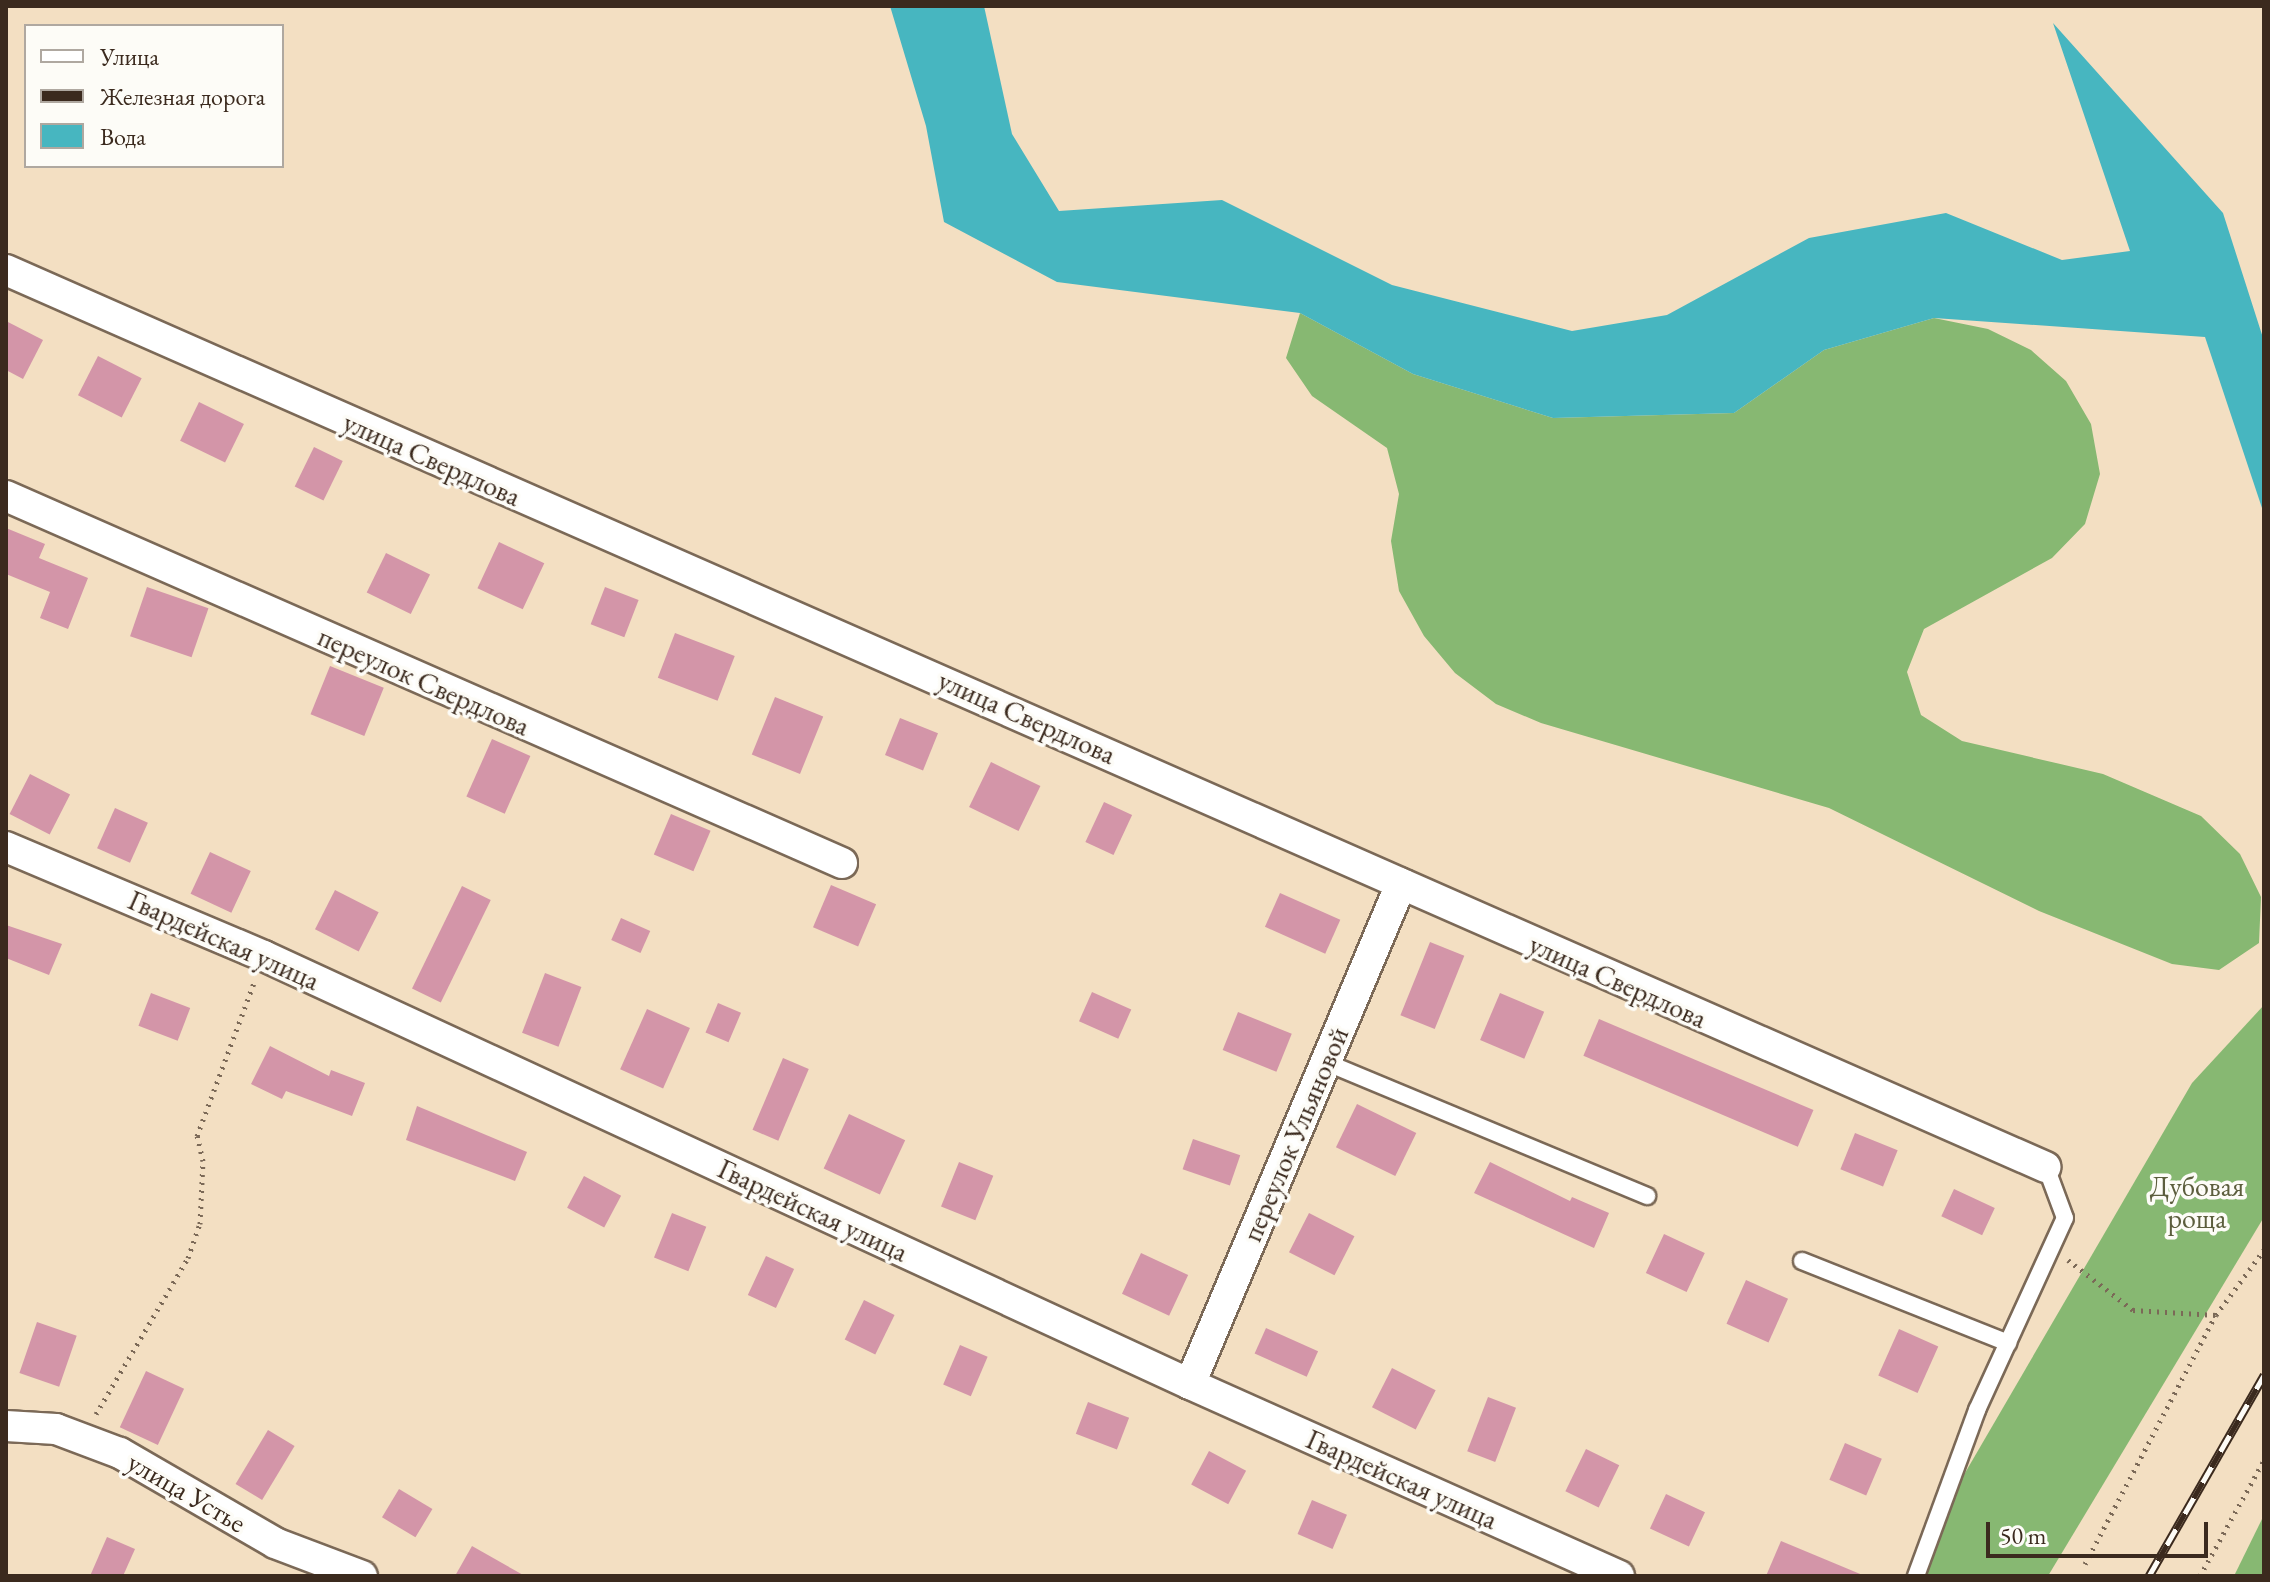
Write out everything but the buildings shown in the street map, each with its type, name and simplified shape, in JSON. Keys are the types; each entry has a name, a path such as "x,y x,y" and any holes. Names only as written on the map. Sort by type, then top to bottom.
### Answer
{"street":[{"name":"улица Свердлова","path":"6,270 2046,1167"},
{"name":"переулок Свердлова","path":"6,496 842,863"},
{"name":"Гвардейская улица","path":"6,847 264,956 1190,1384 1619,1576"},
{"name":"переулок Ульяновой","path":"1190,1384 1401,884"},
{"name":"улица Устье","path":"6,1426 86,1432 275,1543 362,1576"}],"lane":[{"path":"1325,1062 1647,1196"},
{"path":"1916,1576 2008,1343 2065,1218 2046,1167"},
{"path":"1802,1261 2008,1343"}],"path":[{"path":"86,1432 188,1258 200,1224 203,1161 197,1136 264,956"},
{"path":"2051,1247 2133,1310 2216,1315"},
{"path":"2085,1564 2216,1315 2264,1250"},
{"path":"2200,1576 2264,1460"}],"green space":[{"path":"1300,313 1413,374 1553,418 1734,413 1824,350 1934,318 1988,329 2031,350 2066,381 2091,424 2100,474 2085,524 2052,558 1924,629 1907,672 1921,715 1962,741 2103,774 2201,816 2240,854 2261,897 2259,943 2219,970 2172,964 2039,911 1829,808 1541,723 1496,704 1455,673 1424,636 1399,591 1391,541 1399,494 1387,448 1312,396 1286,358"},
{"name":"Дубовая роща","path":"2264,1005 2264,1217 2048,1576 1905,1576 2192,1083"},
{"path":"2264,1515 2264,1576 2234,1576"}],"water":[{"path":"890,6 984,6 1012,134 1059,211 1222,200 1392,285 1572,331 1667,315 1809,238 1946,213 2062,260 2130,251 2053,23 2223,213 2264,341 2264,514 2205,337 1934,318 1824,350 1734,413 1553,418 1413,374 1300,313 1057,282 944,222 926,126"}],"railway":[{"path":"2149,1576 2264,1375"}]}
